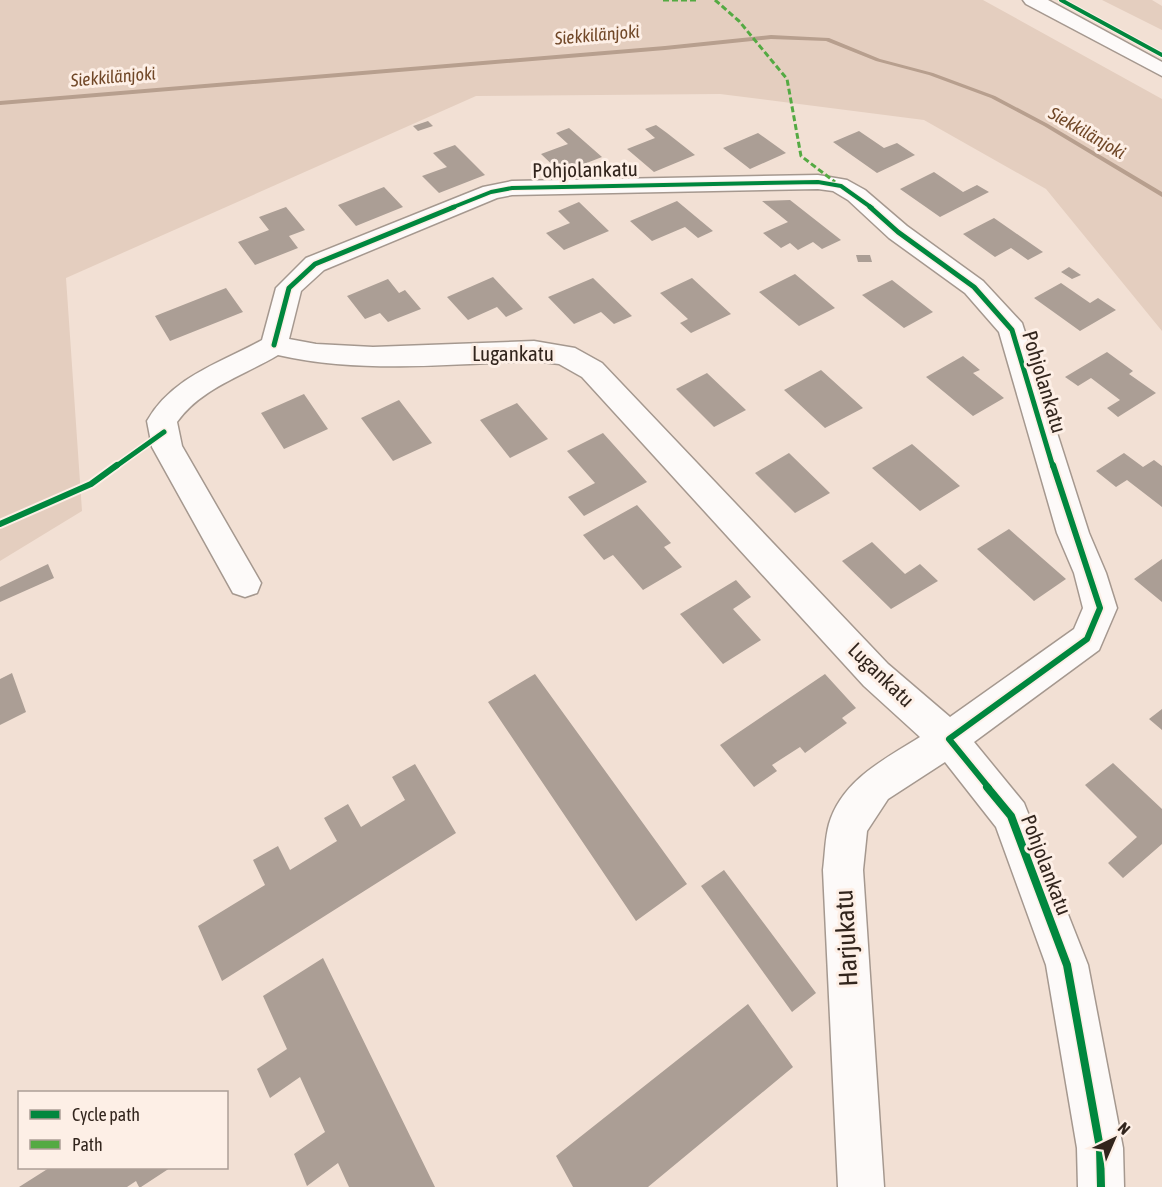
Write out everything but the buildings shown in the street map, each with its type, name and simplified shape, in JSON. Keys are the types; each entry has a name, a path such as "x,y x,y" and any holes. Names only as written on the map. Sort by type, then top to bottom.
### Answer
{"street":[{"path":"1033,0 1162,70"},
{"name":"Pohjolankatu","path":"274,345 289,288 315,264 491,192 512,188 818,182 839,185 897,231 981,291 998,308 1012,330 1073,533 1090,573 1100,608 1087,639 950,739 1011,816 1067,965 1100,1148 1101,1187"},
{"path":"245,583 171,455 162,421 170,407 186,392 211,376 248,361 274,345"},
{"name":"Lugankatu","path":"274,345 316,354 373,357 534,351 566,355 592,370 876,675 950,739"},
{"name":"Harjukatu","path":"861,1186 843,870 849,825 875,786 950,739"}],"shaded area":[{"path":"0,0 983,0 1162,99 1162,331 1046,189 924,120 720,94 476,96 66,278 82,511 0,561"},
{"path":"1102,0 1152,0 1162,6 1162,30"}],"waterway":[{"name":"Siekkilänjoki","path":"0,103 665,48 771,37 827,39 878,60 931,74 993,97 1046,125 1162,195"}],"marked path":[{"path":"663,0 676,2 699,0"},
{"path":"715,0 739,21 787,79 801,156 835,182"}],"cycle path":[{"path":"1061,0 1162,55"},
{"path":"274,345 289,288 315,264 491,192 512,188 818,182 835,184 857,195 898,232 960,276 987,300 1012,330 1073,533 1090,573 1100,608 1087,639 949,739 1011,816 1067,965 1100,1148 1101,1187"},
{"path":"0,524 91,484 164,432"}]}
